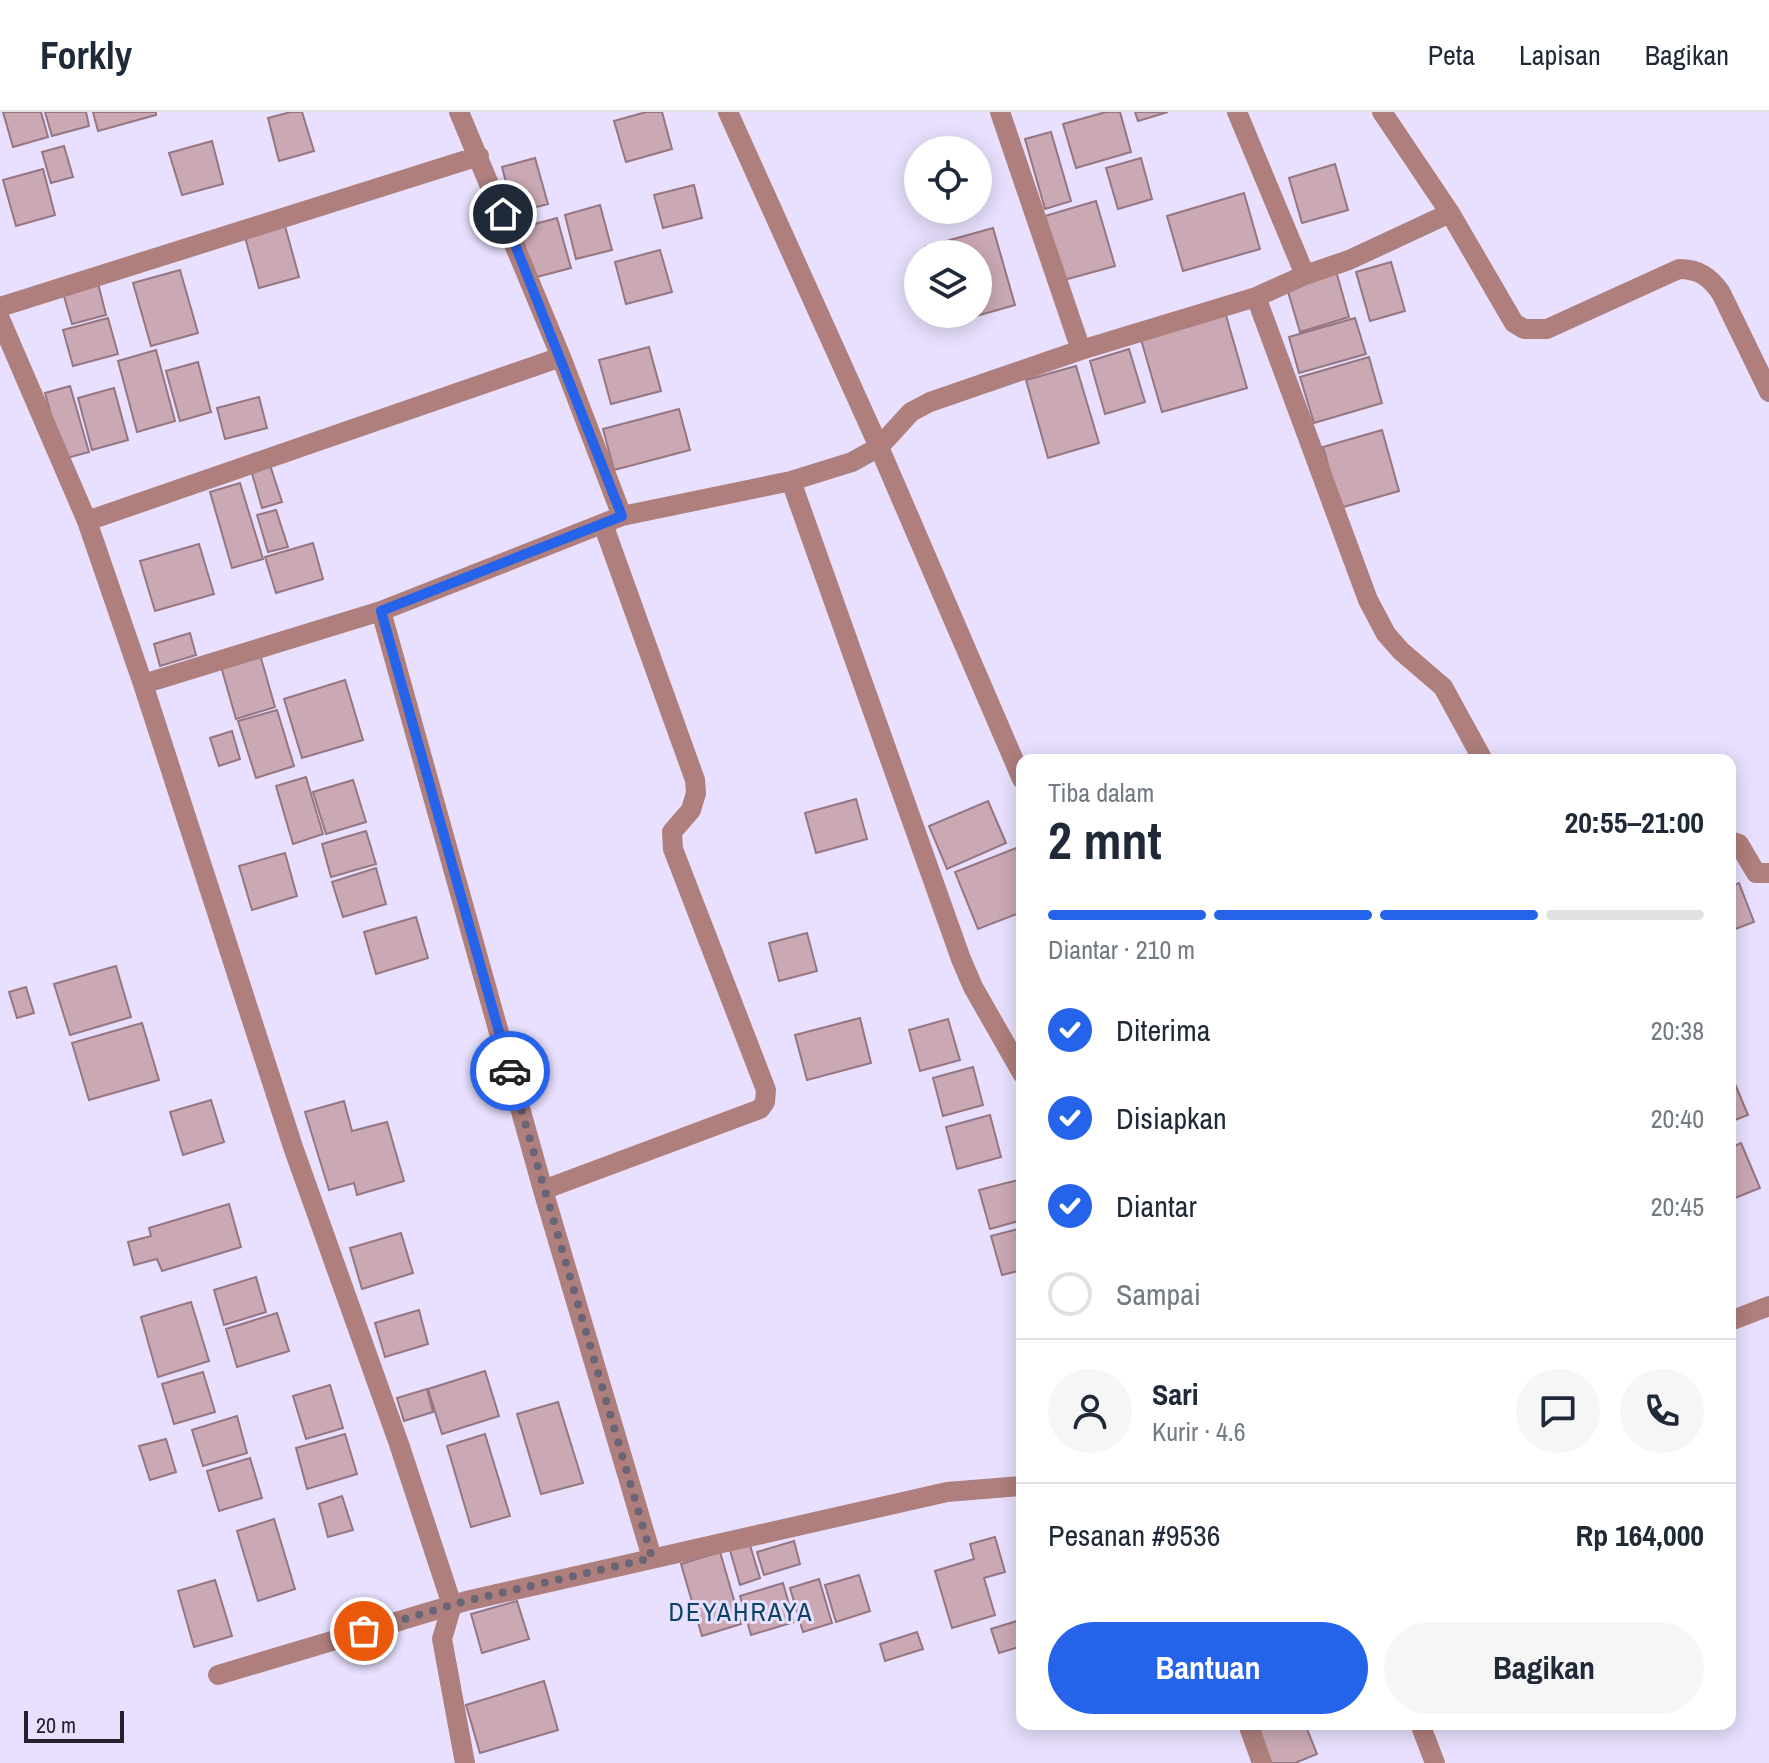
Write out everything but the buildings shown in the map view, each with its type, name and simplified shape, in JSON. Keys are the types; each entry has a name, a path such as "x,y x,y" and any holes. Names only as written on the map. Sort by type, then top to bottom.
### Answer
{"street":[{"path":"459,112 561,357 695,780 691,810 672,832 673,849 766,1090 760,1109 543,1190"},
{"path":"728,112 879,447 1016,765"},
{"path":"1000,112 1081,350"},
{"path":"1237,112 1305,275"},
{"path":"1382,112 1450,213 1514,323 1524,329 1547,329 1679,269 1700,272 1712,280 1721,293 1769,392"},
{"path":"0,307 479,156"},
{"path":"143,684 381,611 613,520 791,481 852,462 879,447 911,412 930,402 1081,350 1256,297 1349,260 1450,213"},
{"path":"1256,297 1368,600 1386,634 1443,687 1480,754"},
{"path":"0,319 87,521 293,1147 399,1444 452,1605 442,1639 465,1763"},
{"path":"87,521 561,357"},
{"path":"791,481 961,959 973,987 1016,1062"},
{"path":"381,611 543,1190 652,1558"},
{"path":"1736,843 1756,873 1769,873"},
{"path":"1736,1319 1769,1306"},
{"path":"218,1675 452,1605 947,1492 1016,1486"},
{"path":"1250,1730 1262,1763"},
{"path":"1422,1730 1435,1763"}],"way so far":[{"path":"364,1631 466,1601 652,1558 510,1071"}],"district":[{"name":"DEYAHRAYA","path":"741,1612"}],"route":[{"path":"503,214 622,516 381,611 510,1071"}]}
